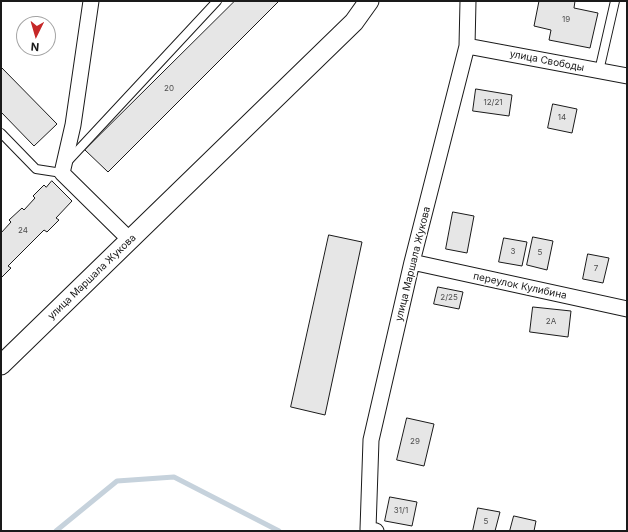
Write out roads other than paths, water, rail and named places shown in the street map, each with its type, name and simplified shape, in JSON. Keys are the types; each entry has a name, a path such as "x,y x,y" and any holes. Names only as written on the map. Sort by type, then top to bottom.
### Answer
{"street":[{"path":"91,1 73,125 63,169 130,240"},
{"name":"улица Маршала Жукова","path":"1,365 354,22 369,1"},
{"name":"улица Маршала Жукова","path":"369,530 371,440 412,262 466,46 468,1"},
{"name":"улица Свободы","path":"466,46 627,76"},
{"name":"переулок Кулибина","path":"412,262 627,309"}],"lane":[{"path":"1,133 36,169 63,169 216,1"},
{"path":"599,71 615,1"}],"waterway":[{"path":"56,531 117,481 174,477 279,531"}]}
